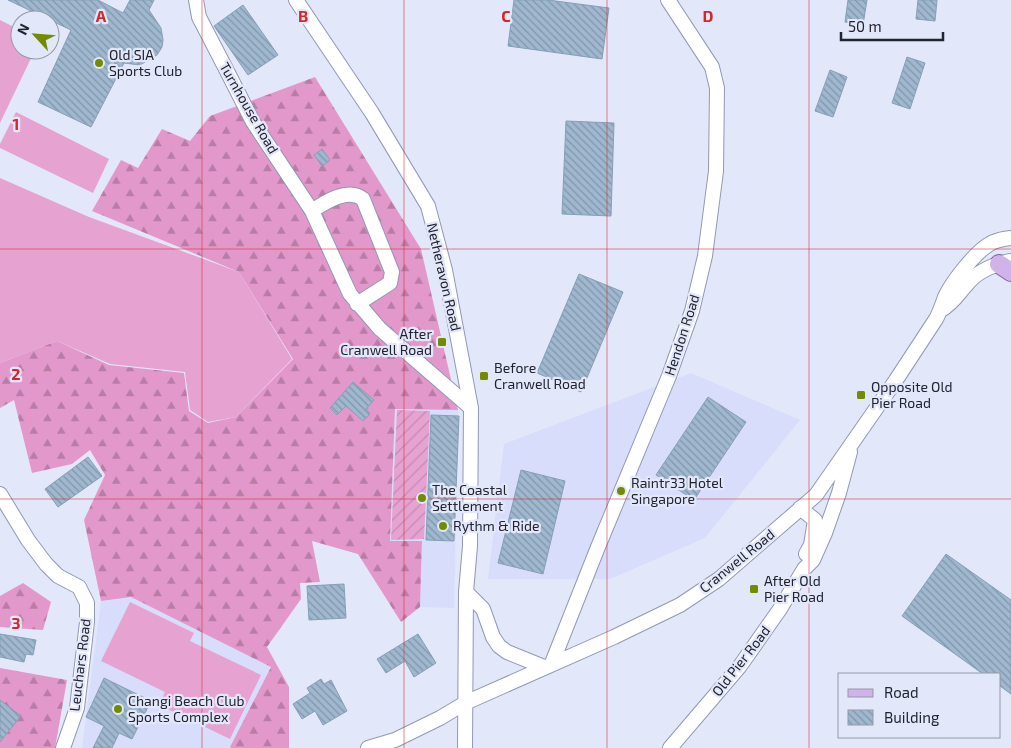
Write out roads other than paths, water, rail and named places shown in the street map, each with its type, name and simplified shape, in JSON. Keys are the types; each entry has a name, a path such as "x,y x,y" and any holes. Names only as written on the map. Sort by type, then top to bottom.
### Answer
{"street":[{"name":"Turnhouse Road","path":"196,0 199,17 253,122 312,211 350,294 380,329 471,408"},
{"name":"Netheravon Road","path":"296,0 372,113 428,206 444,270 471,408 470,546 466,592 464,748"},
{"name":"Hendon Road","path":"548,665 669,376 692,311 705,256 716,171 717,88 712,67 668,0"},
{"path":"312,211 324,202 340,196 359,196 363,199 392,272 392,277 390,283 357,304"},
{"name":"Cranwell Road","path":"368,748 395,740 440,718 465,703 607,640 680,605 719,579 816,495 941,310 950,290 974,258 989,245 1002,239 1011,238"},
{"name":"Cranwell Road","path":"941,310 952,304 970,280 990,268 1007,265"},
{"name":"Old Pier Road","path":"670,748 740,666 780,609 804,569 813,560 839,493 852,444"},
{"name":"Leuchars Road","path":"0,494 28,540 42,558 58,576 79,587 87,603 87,622 77,708 63,748"},
{"name":"Old Pier Road","path":"816,495 828,513 825,533"},
{"name":"Old Pier Road","path":"800,508 815,520 811,545 804,558 804,569"},
{"path":"466,592 483,609 493,637 499,646 507,652 548,665"}],"place":[{"name":"Old SIA Sports Club","path":"99,63"},
{"name":"After Cranwell Road","path":"442,342"},
{"name":"Before Cranwell Road","path":"484,376"},
{"name":"Opposite Old Pier Road","path":"861,395"},
{"name":"Raintr33 Hotel Singapore","path":"621,491"},
{"name":"The Coastal Settlement","path":"422,498"},
{"name":"Rythm & Ride","path":"443,526"},
{"name":"After Old Pier Road","path":"754,589"},
{"name":"Changi Beach Club Sports Complex","path":"118,709"}]}
